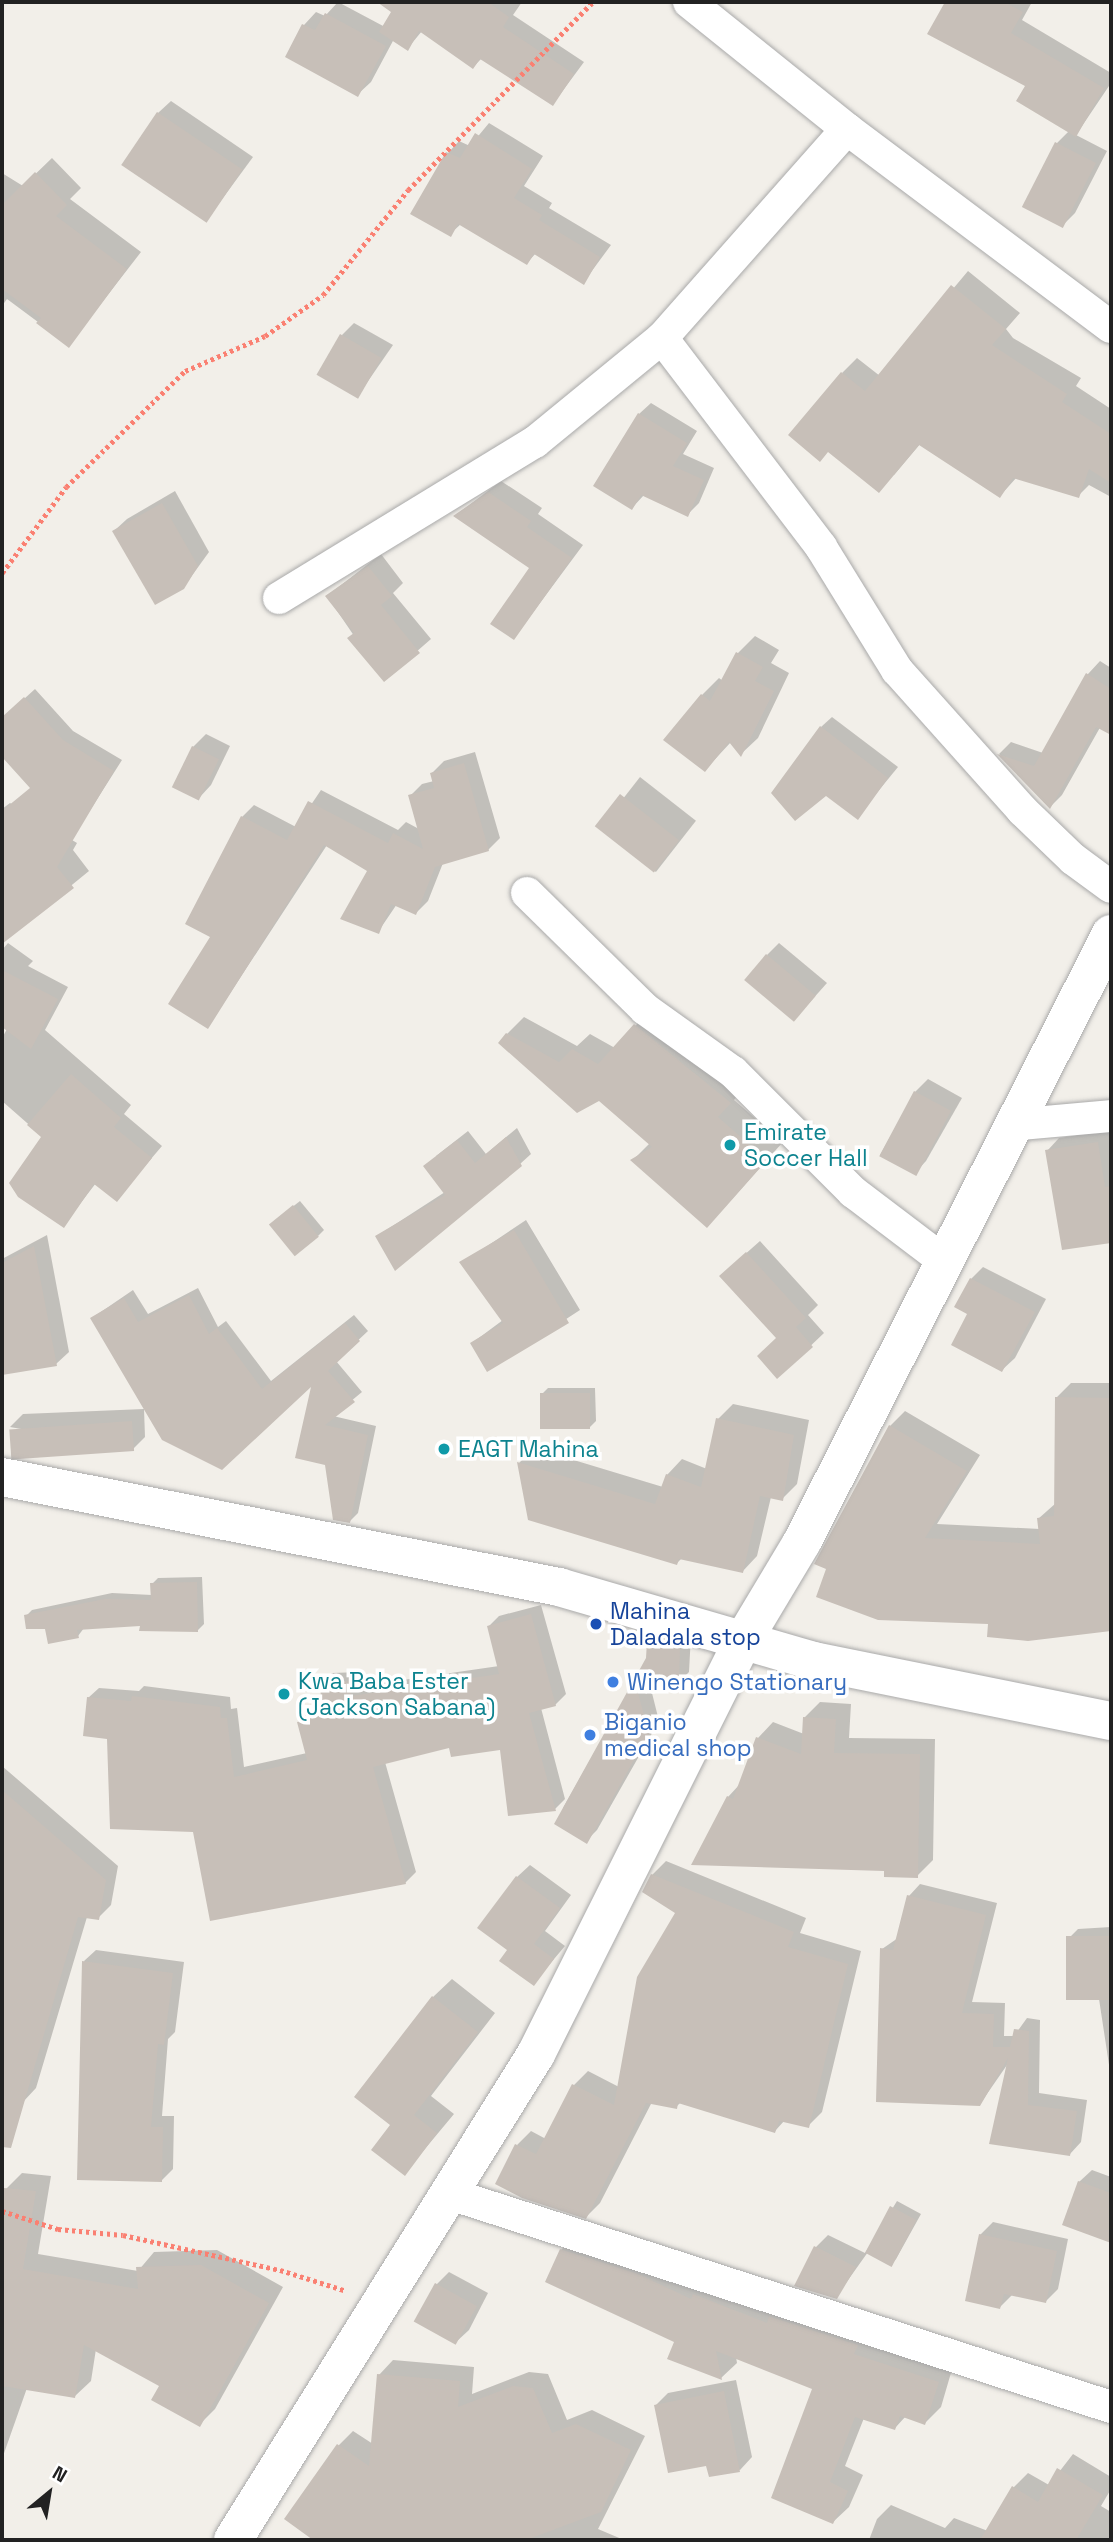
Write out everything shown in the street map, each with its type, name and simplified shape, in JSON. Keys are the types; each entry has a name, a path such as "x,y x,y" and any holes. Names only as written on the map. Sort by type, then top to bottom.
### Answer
{"street":[{"path":"689,2 846,129 1111,327"},
{"path":"279,598 535,442 662,338 846,129"},
{"path":"662,338 821,547 897,670 1022,810 1073,859 1111,887"},
{"path":"527,893 645,1009 733,1072 853,1192 944,1261"},
{"path":"233,2540 536,2054 744,1639 802,1542 1011,1125 1111,934"},
{"path":"1011,1125 1111,1116"},
{"path":"2,1477 559,1587 813,1661 1111,1721"},
{"path":"450,2194 1111,2407"}],"path":[{"path":"2,573 66,487 185,372 265,336 323,295 408,190 593,2"},
{"path":"2,2211 58,2229 123,2235 280,2270 382,2302"}],"building":[{"path":"377,2 488,2 509,17 503,27 574,74 553,106 480,59 473,69 419,31 408,51 379,32 391,12"},
{"path":"945,2 1004,2 1023,12 1011,33 1104,88 1076,137 1016,101 1025,86 927,34"},
{"path":"325,13 386,46 358,97 285,57 302,24 315,30"},
{"path":"157,112 242,170 207,223 121,165"},
{"path":"475,133 532,169 514,198 542,215 539,220 600,257 584,285 534,254 527,265 458,224 451,237 410,214 446,152 460,158"},
{"path":"1055,142 1096,163 1063,228 1022,207"},
{"path":"35,172 67,205 56,216 127,269 69,348 36,323 41,318 2,289 2,205"},
{"path":"951,285 1006,329 992,345 1067,394 1062,402 1111,434 1111,483 1089,469 1079,498 1013,478 1000,498 919,445 879,493 828,452 820,462 788,435 841,372 865,391"},
{"path":"340,334 382,358 358,399 316,375"},
{"path":"638,413 687,443 673,466 704,480 688,517 641,495 632,510 593,486"},
{"path":"488,492 531,521 527,527 572,558 514,640 490,624 529,568 453,516"},
{"path":"162,503 198,566 184,589 155,605 112,531"},
{"path":"368,566 392,596 381,605 420,653 384,682 347,638 354,633 325,596"},
{"path":"736,652 763,667 755,681 774,691 741,757 729,742 705,772 663,740 701,694 710,701"},
{"path":"1086,673 1111,689 1111,735 1096,727 1050,809 997,754 1034,766"},
{"path":"24,697 63,740 114,771 57,867 74,888 2,944 2,811 30,788 2,757 2,717"},
{"path":"820,726 888,778 858,820 826,796 795,821 771,793"},
{"path":"192,746 219,759 199,800 172,787"},
{"path":"464,763 489,851 435,867 416,915 391,904 379,934 340,919 367,871 324,845 208,1029 168,1004 210,937 185,924 241,816 287,840 308,801 388,843 393,833 423,849 408,795 434,788 430,773"},
{"path":"620,794 679,840 654,872 595,826"},
{"path":"766,954 816,996 794,1022 744,980"},
{"path":"2,970 58,999 31,1049 2,1027"},
{"path":"634,1024 731,1103 718,1117 767,1160 707,1228 630,1160 652,1147 599,1101 577,1113 498,1043 506,1033 559,1062 572,1049 598,1064"},
{"path":"71,1074 121,1118 114,1127 152,1158 117,1202 94,1184 64,1228 18,1197 9,1183 41,1137 27,1125"},
{"path":"914,1091 951,1111 916,1176 879,1156"},
{"path":"506,1137 522,1166 395,1271 375,1236 445,1195 423,1166 457,1140 475,1163"},
{"path":"1098,1142 1105,1187 1111,1186 1111,1243 1062,1250 1045,1150"},
{"path":"293,1205 319,1237 295,1256 269,1225"},
{"path":"514,1230 569,1323 487,1372 470,1343 503,1323 459,1262"},
{"path":"34,1246 57,1366 2,1375 2,1263"},
{"path":"746,1252 806,1318 796,1327 813,1347 777,1379 757,1356 776,1338 719,1276"},
{"path":"970,1278 1035,1312 1002,1372 951,1345 967,1314 954,1307"},
{"path":"189,1295 209,1334 217,1328 262,1389 345,1323 360,1341 328,1371 355,1402 325,1425 368,1435 350,1523 333,1520 325,1465 295,1458 311,1387 222,1470 162,1440 90,1318 124,1298 138,1322"},
{"path":"540,1393 590,1393 590,1429 540,1429"},
{"path":"1055,1397 1111,1398 1111,1631 1028,1641 987,1637 988,1624 878,1620 816,1597 826,1569 814,1564 889,1425 967,1471 925,1538 1040,1544 1037,1518 1054,1516"},
{"path":"716,1418 794,1435 783,1501 760,1496 743,1573 679,1559 677,1565 528,1520 517,1462 655,1504 666,1474 701,1487"},
{"path":"132,1421 134,1451 11,1460 9,1430"},
{"path":"197,1582 198,1632 139,1631 140,1626 77,1630 79,1638 48,1644 45,1629 26,1629 24,1615 105,1599 151,1600 150,1583"},
{"path":"531,1614 556,1706 529,1713 556,1811 508,1816 500,1750 451,1757 449,1748 373,1767 406,1884 210,1921 193,1832 110,1829 107,1739 83,1736 87,1697 131,1701 132,1696 220,1707 221,1718 227,1718 234,1777 307,1760 297,1722 322,1716 320,1683 350,1681 351,1696 499,1674 487,1626"},
{"path":"647,1641 680,1645 679,1685 635,1682 649,1733 587,1844 554,1824 646,1658"},
{"path":"803,1717 836,1719 834,1753 920,1754 918,1878 884,1877 884,1871 691,1865 727,1796 733,1799 756,1737 801,1754"},
{"path":"2,1790 106,1880 99,1920 78,1917 11,2148 2,2147"},
{"path":"651,1874 794,1932 788,1947 848,1964 809,2128 779,2121 775,2133 678,2103 677,2109 646,2103 586,2219 522,2198 495,2184 515,2144 536,2154 572,2084 614,2105 637,1977 675,1913 642,1892"},
{"path":"516,1876 560,1908 534,1944 554,1959 534,1986 499,1961 507,1950 477,1928"},
{"path":"907,1895 986,1915 962,2013 994,2014 993,2047 1010,2047 1014,2029 1029,2031 1028,2105 1077,2111 1070,2156 989,2144 1008,2058 980,2106 876,2102 880,1948 893,1950"},
{"path":"1066,1936 1111,1936 1111,2000 1066,2000"},
{"path":"82,1961 173,1973 164,2045 158,2044 151,2127 163,2127 162,2182 77,2180"},
{"path":"432,1996 478,2032 414,2115 437,2133 405,2176 371,2150 390,2125 354,2097"},
{"path":"1078,2181 1111,2193 1111,2243 1062,2225"},
{"path":"4,2188 36,2191 23,2269 138,2289 136,2267 201,2265 269,2303 200,2427 151,2400 159,2386 84,2345 75,2398 2,2386"},
{"path":"890,2206 916,2220 892,2267 865,2253"},
{"path":"979,2234 1057,2251 1046,2303 1004,2294 1000,2309 965,2301"},
{"path":"814,2246 856,2267 837,2299 794,2286"},
{"path":"560,2249 636,2273 691,2299 693,2294 767,2323 769,2316 858,2345 854,2354 939,2382 925,2425 900,2416 895,2430 855,2417 830,2482 848,2491 833,2524 771,2498 812,2389 716,2351 722,2380 667,2359 674,2342 545,2282"},
{"path":"435,2283 477,2306 456,2345 414,2321"},
{"path":"377,2374 460,2381 458,2407 513,2386 533,2388 552,2433 576,2424 631,2450 601,2512 526,2540 313,2540 284,2519 337,2444 369,2466"},
{"path":"724,2391 740,2472 709,2477 706,2466 668,2473 654,2405"},
{"path":"1057,2468 1103,2495 1076,2540 980,2540 1012,2486 1038,2502"}],"place":[{"name":"Emirate Soccer Hall","path":"730,1145"},
{"name":"EAGT Mahina","path":"444,1449"},
{"name":"Mahina Daladala stop","path":"596,1624"},
{"name":"Winengo Stationary","path":"613,1682"},
{"name":"Kwa Baba Ester (Jackson Sabana)","path":"284,1694"},
{"name":"Biganio medical shop","path":"590,1735"}]}
